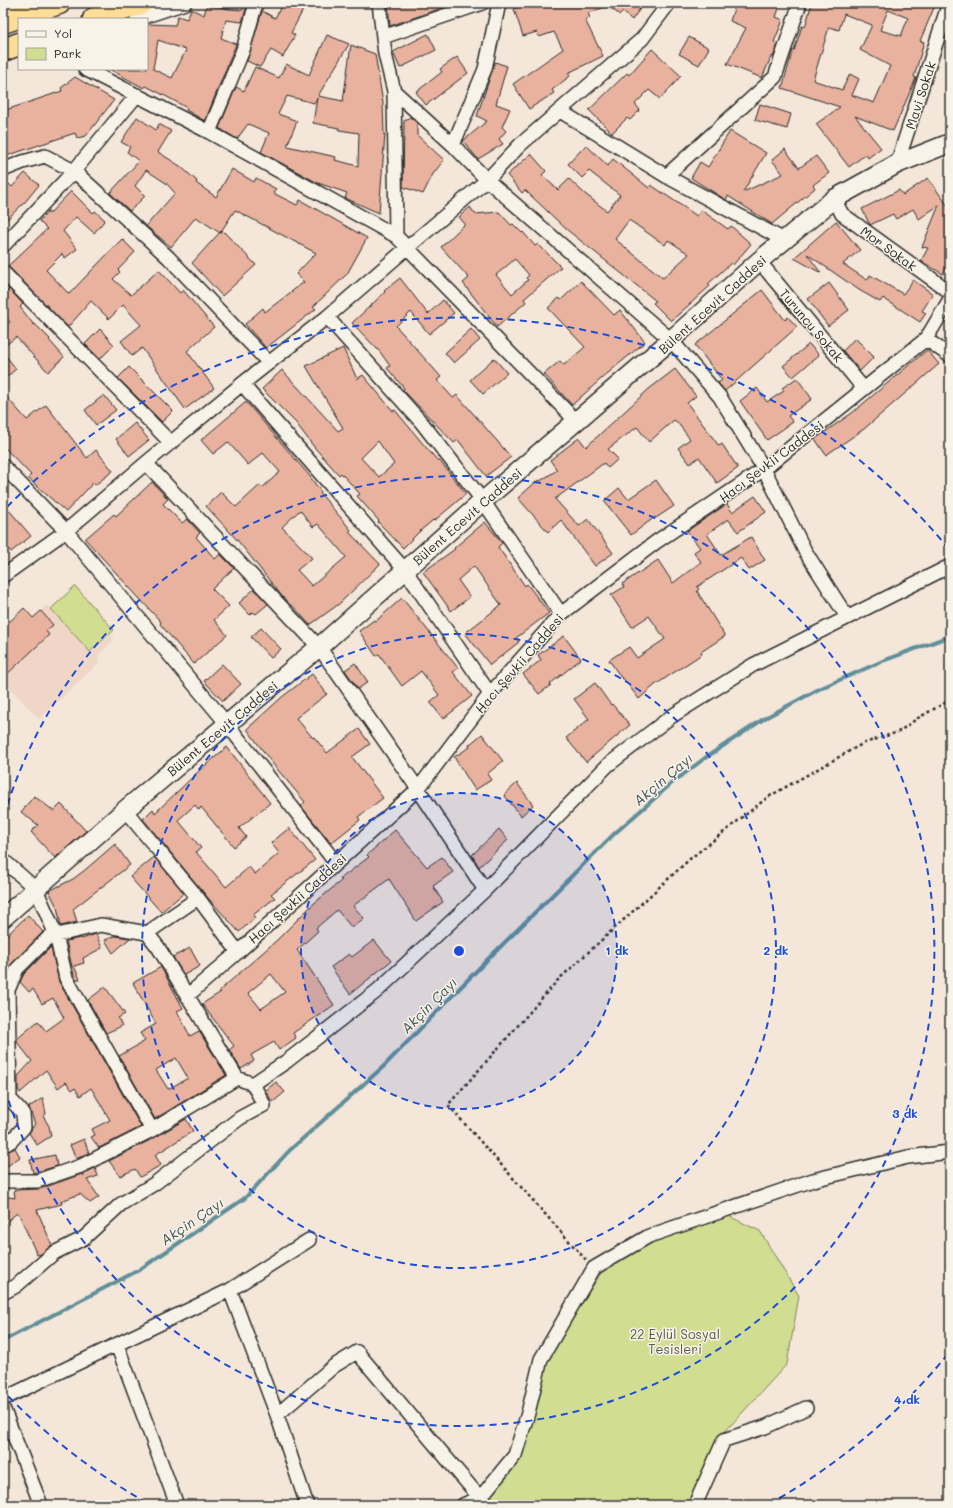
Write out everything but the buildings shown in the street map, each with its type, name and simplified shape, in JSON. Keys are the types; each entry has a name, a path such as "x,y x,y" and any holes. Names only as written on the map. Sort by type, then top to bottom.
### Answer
{"highway":[{"path":"97,18 141,3"},
{"path":"3,22 46,5"},
{"path":"3,50 18,44"}],"main road":[{"name":"Bülent Ecevit Caddesi","path":"3,918 125,810 319,647 483,501 672,340 759,261 834,198 897,164 950,143"}],"street":[{"path":"3,6 11,3"},
{"path":"140,18 185,3"},
{"path":"209,132 243,50 256,3"},
{"path":"378,3 384,54 394,91 396,236"},
{"path":"383,37 482,3"},
{"path":"454,145 485,69 499,3"},
{"path":"3,576 66,531 242,384 327,317 408,248 487,180 520,145 642,39 669,3"},
{"path":"666,176 775,77 800,3"},
{"name":"Mavi Sokak","path":"897,164 949,3"},
{"path":"3,61 18,56"},
{"path":"87,70 209,132 396,236 577,422"},
{"path":"394,91 454,145 487,180 672,340 720,397 764,469 805,551 847,616"},
{"path":"3,246 74,170 137,95"},
{"path":"560,111 666,176 784,240"},
{"path":"3,170 23,162 45,156 74,170 168,257 269,362"},
{"name":"Mor Sokak","path":"834,198 842,214 950,292"},
{"name":"Turuncu Sokak","path":"759,261 864,388"},
{"path":"3,272 171,443"},
{"name":"Hacı Şevkii Caddesi","path":"187,996 238,952 418,788 490,694 561,614 656,542 764,469 926,339 950,300"},
{"path":"327,317 422,423 483,501 561,614"},
{"path":"926,339 950,356"},
{"path":"242,384 405,570 490,694"},
{"path":"146,463 319,647 418,788 485,890"},
{"path":"3,466 66,531 227,724 336,863"},
{"path":"253,1084 287,1061 377,991 485,890 608,765 672,716 753,665 847,616 950,566"},
{"path":"125,810 198,898 238,952"},
{"path":"3,860 36,889 56,935 66,978 152,1130"},
{"path":"147,933 198,898"},
{"path":"3,1146 11,1141 24,1127 23,1113 10,1099 8,990 17,969 49,936 101,925 147,933 158,947 237,1078 253,1084 264,1105 240,1118 154,1184 121,1204 84,1238 54,1253 16,1286 3,1294"},
{"path":"3,1181 37,1181 81,1166 152,1130 237,1078"},
{"path":"463,1505 480,1498 516,1456 540,1359 594,1268 649,1236 813,1180 908,1158 950,1152"},
{"path":"3,1399 230,1290 309,1240"},
{"path":"230,1290 277,1415 307,1505"},
{"path":"117,1345 177,1505"},
{"path":"277,1415 334,1366 357,1352 480,1498"},
{"path":"3,1408 41,1505"},
{"path":"695,1505 724,1440 765,1427 806,1408"}],"path":[{"path":"594,1268 448,1105 558,980 691,858 768,797 862,744 898,732 918,718 950,700"}],"shaded area":[{"path":"45,606 49,606 91,653 111,635 114,639 98,656 99,663 39,719 3,681 3,670 8,674 49,636 46,631 53,625 41,611"}],"green space":[{"path":"75,586 114,630 90,652 51,609"},
{"name":"22 Eylül Sosyal Tesisleri","path":"720,1212 760,1231 799,1296 787,1364 720,1437 693,1505 462,1505 515,1456 537,1373 610,1259"}],"waterway":[{"name":"Akçin Çayı","path":"3,1341 139,1270 245,1198 290,1150 384,1066 488,959 614,834 672,783 705,758 765,718 819,689 885,660 950,636"}]}
